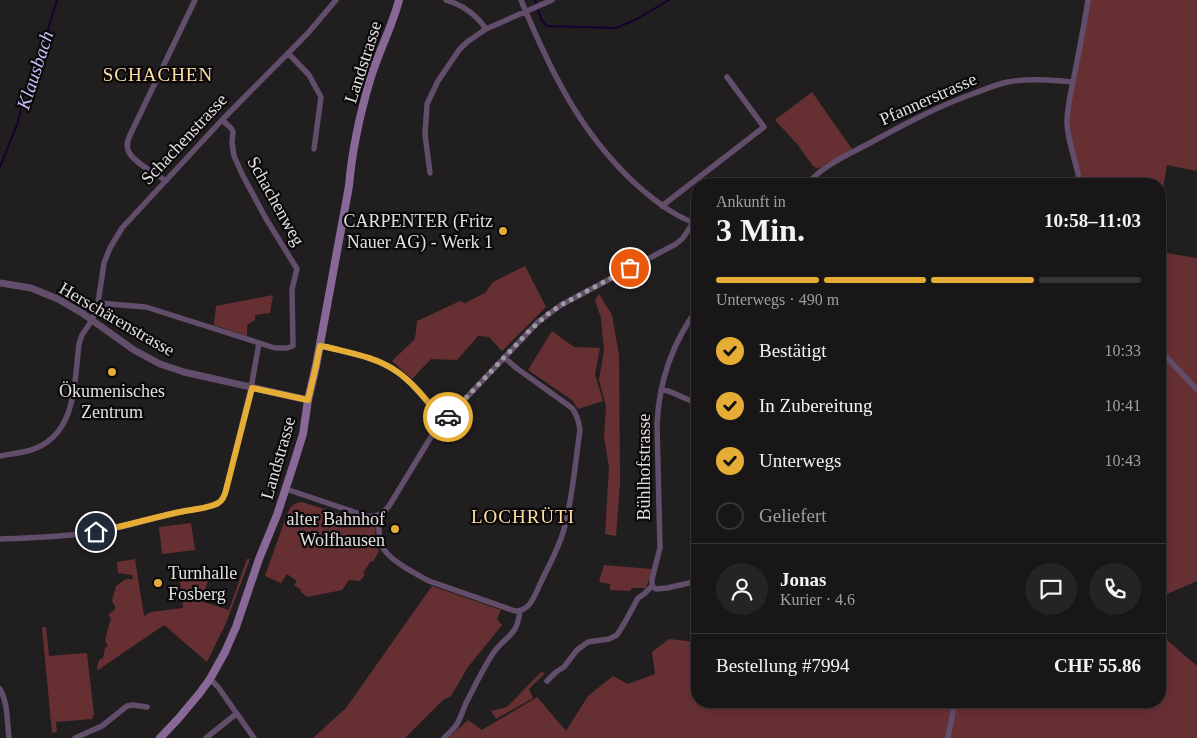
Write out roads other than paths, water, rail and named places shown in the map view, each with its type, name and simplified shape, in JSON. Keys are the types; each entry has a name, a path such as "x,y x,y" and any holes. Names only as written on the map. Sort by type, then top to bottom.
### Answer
{"main road":[{"name":"Landstrasse","path":"160,738 186,710 210,679 225,652 236,627 259,559 286,489 302,434 316,366 349,186 352,159 370,81 399,0"},
{"name":"Landstrasse","path":"395,14 404,0"}],"street":[{"path":"166,181 134,159 128,152 127,143 195,0"},
{"name":"Schachenstrasse","path":"0,456 37,448 52,438 64,423 74,398 79,344 82,335 92,320 98,303 104,263 110,248 122,228 222,120 308,33 336,0"},
{"path":"446,0 456,3 477,16 486,29"},
{"path":"521,0 529,9 552,69 569,102 596,142 636,184 662,206 691,222"},
{"path":"430,173 425,134 426,104 438,81 459,50 486,29 552,0"},
{"path":"1079,178 1070,146 1068,113 1088,0"},
{"path":"288,53 309,75 321,97 314,149"},
{"path":"698,178 764,127 726,78"},
{"name":"Pfannerstrasse","path":"813,178 833,163 898,127 962,97 1006,82 1030,79 1073,82"},
{"name":"Schachenweg","path":"222,120 233,132 234,156 242,174 265,217 297,269 292,289 293,346 275,348 259,343"},
{"path":"662,206 691,184"},
{"path":"286,489 366,516 377,516 385,510 434,432 538,322 556,308 676,244 691,229"},
{"name":"Herschärenstrasse","path":"0,283 31,288 58,299 82,313 134,350 160,364 184,372 308,400"},
{"path":"0,539 96,532 217,504 222,500 252,388 259,343 146,307 98,303"},
{"name":"Bühlhofstrasse","path":"652,586 660,548 657,424 661,389 675,346 691,319"},
{"path":"320,346 380,362 395,370 406,378 444,421"},
{"path":"1166,356 1197,390"},
{"path":"377,516 383,548 389,555 405,566 429,580 509,609 520,611 526,608 532,600 564,530 580,430 579,420 572,408 504,357"},
{"path":"661,389 691,401"},
{"path":"547,680 564,667 577,650 588,642 610,639 617,635 638,598 652,586 656,589 691,583"},
{"path":"444,738 456,726 480,676 495,651 513,634 519,622 520,611"},
{"path":"210,679 218,687 254,738"},
{"path":"0,689 5,705 9,738"},
{"path":"75,738 102,726 127,706 147,707"},
{"path":"948,738 954,708"},
{"path":"206,738 236,714"}],"waterway":[{"name":"Klausbach","path":"0,167 18,122 24,92 35,74 40,51 57,0"},
{"path":"535,0 541,19 547,26 616,28 637,19 669,0"}],"place":[{"name":"CARPENTER (Fritz Nauer AG) - Werk 1","path":"503,231"},
{"name":"Ökumenisches Zentrum","path":"112,372"},
{"name":"alter Bahnhof Wolfhausen","path":"395,529"},
{"name":"Turnhalle Fosberg","path":"158,583"}],"district":[{"name":"SCHACHEN","path":"158,74"},
{"name":"LOCHRÜTI","path":"523,516"}]}
